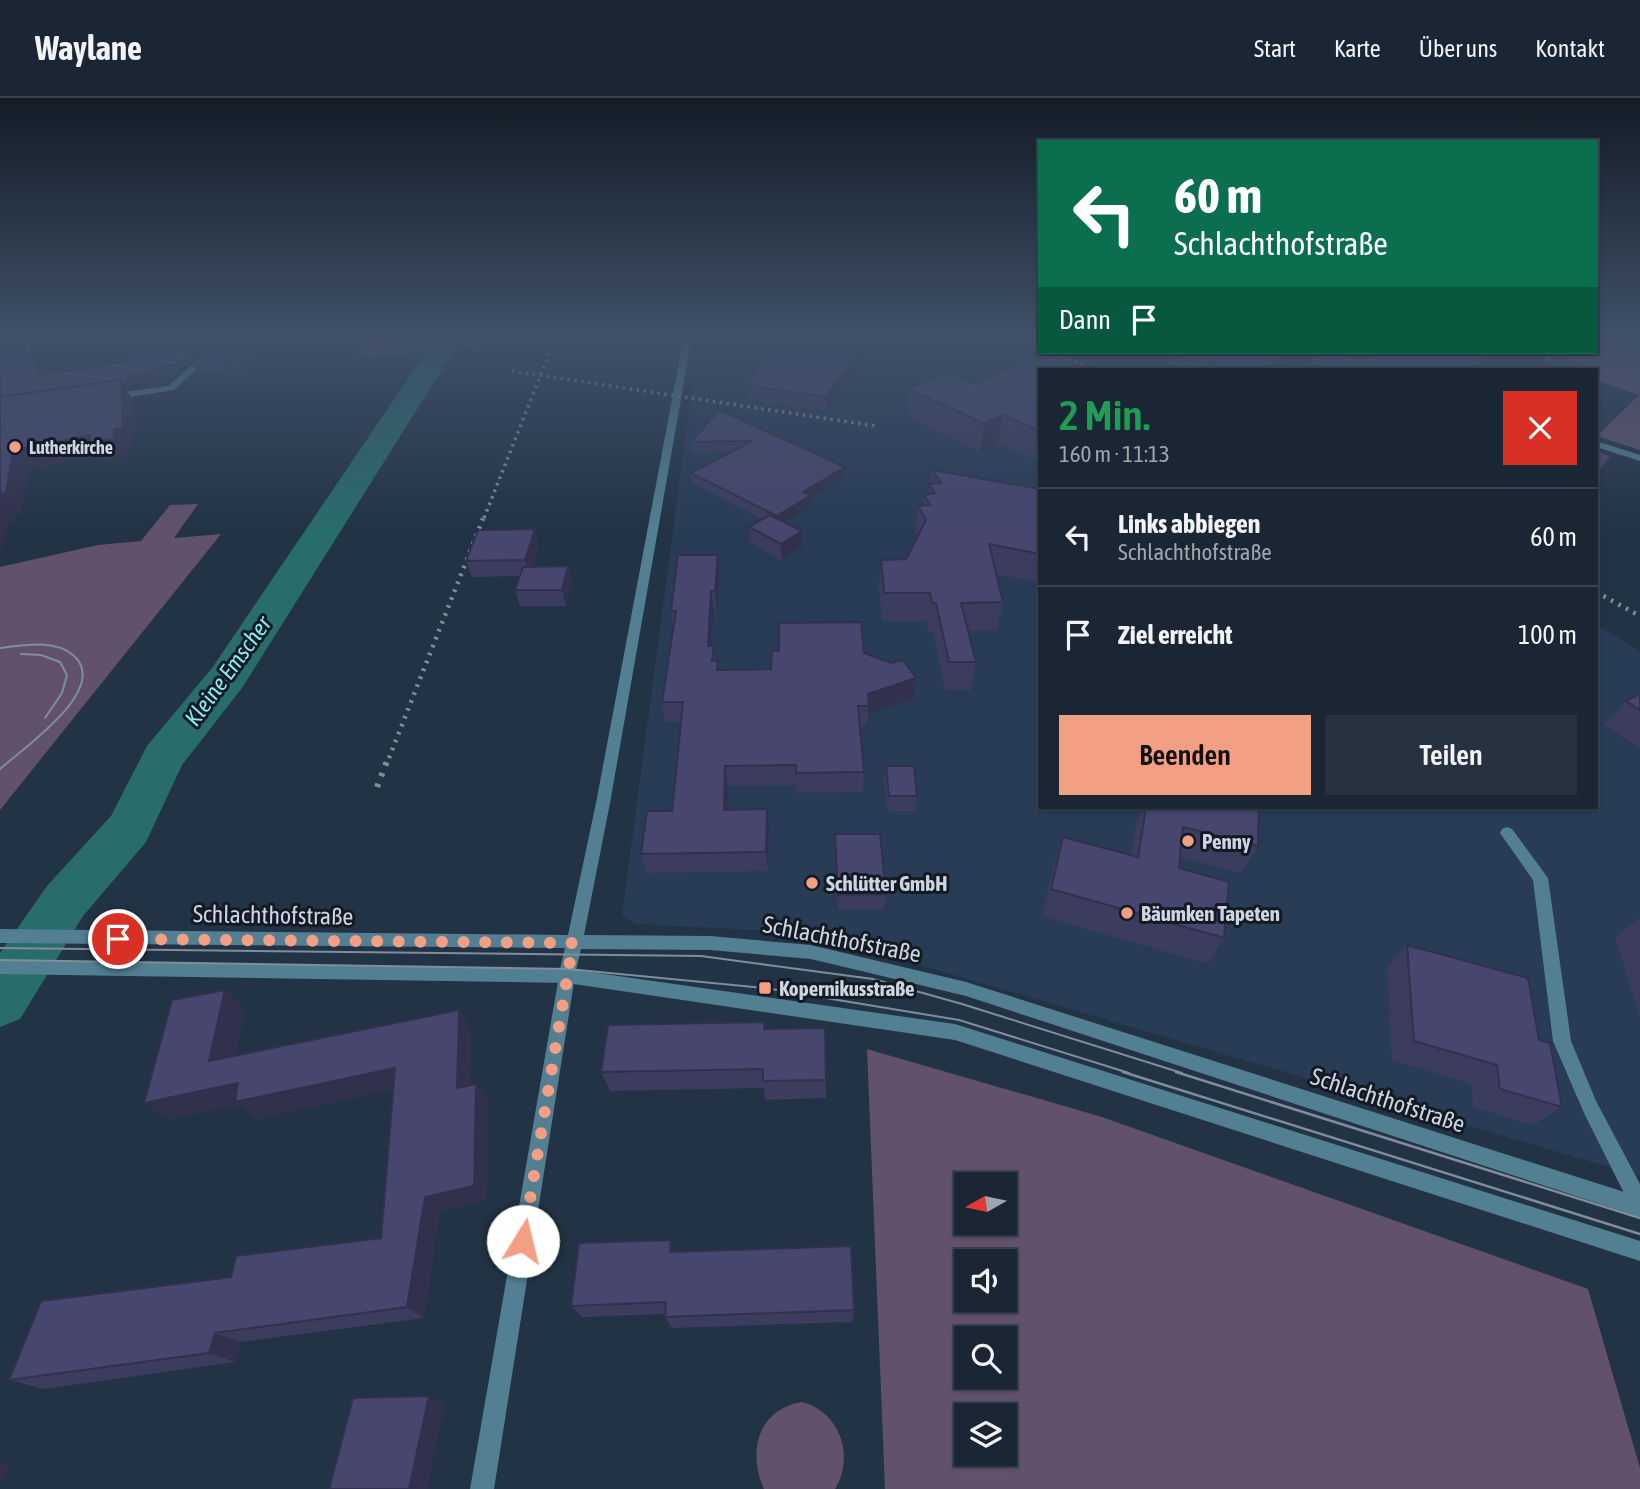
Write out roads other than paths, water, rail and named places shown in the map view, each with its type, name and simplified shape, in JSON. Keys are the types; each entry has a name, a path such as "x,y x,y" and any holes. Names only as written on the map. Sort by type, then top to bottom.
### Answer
{"street":[{"path":"482,1489 567,976 603,803 676,401"},
{"path":"1598,445 1640,458"},
{"name":"Schlachthofstraße","path":"1507,833 1540,878 1562,1041 1590,1107 1640,1206"},
{"name":"Schlachthofstraße","path":"0,936 710,943 791,949 966,989 1640,1206"},
{"path":"0,967 567,976 955,1032 1640,1251"}],"waterway":[{"name":"Kleine Emscher","path":"0,1001 65,901 129,829 163,758 227,678 408,401"}],"tram line":[{"path":"0,648 38,644 57,647 73,655 82,669 81,684 73,700 43,733 0,769"},
{"path":"21,654 41,655 60,662 67,675 62,693 45,718"},
{"path":"0,948 701,956 873,979 1182,1073"},
{"path":"0,960 568,969 765,988 959,1020 1129,1073"},
{"path":"1123,1072 1640,1234"},
{"path":"1176,1072 1640,1218"}],"railway":[{"path":"484,518 530,401"},
{"path":"710,401 876,426"},
{"path":"389,758 484,516"},
{"path":"1598,593 1640,616"},
{"path":"377,787 389,756"}],"place":[{"name":"Lutherkirche","path":"15,447"},
{"name":"Penny","path":"1188,841"},
{"name":"Schlütter GmbH","path":"812,883"},
{"name":"Bäumken Tapeten","path":"1127,913"},
{"name":"Kopernikusstraße","path":"765,988"}]}
